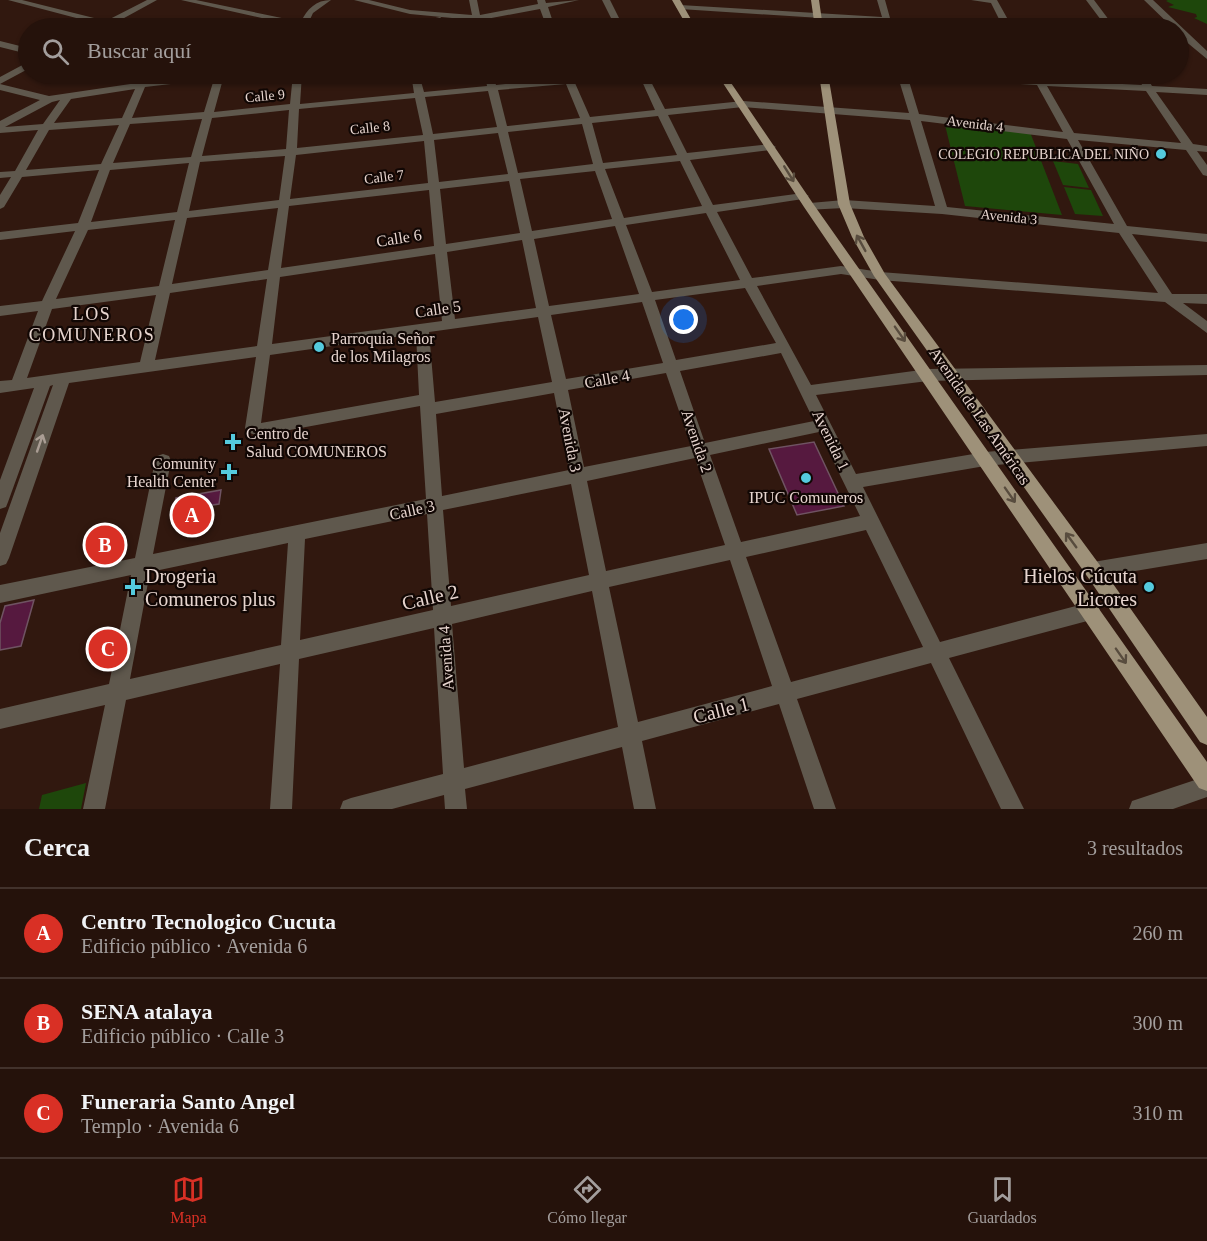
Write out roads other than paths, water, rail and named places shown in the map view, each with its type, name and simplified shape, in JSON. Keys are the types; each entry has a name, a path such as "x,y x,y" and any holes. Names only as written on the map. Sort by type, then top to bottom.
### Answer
{"main road":[{"path":"815,0 818,16"},
{"path":"678,4 686,18"},
{"name":"Avenida de Las Américas","path":"728,84 806,202 1091,611 1204,785"},
{"name":"Avenida de Las Américas","path":"825,84 844,204 858,237 880,276 1093,570 1207,735"}],"street":[{"path":"118,18 153,0"},
{"path":"185,0 264,18"},
{"path":"307,18 310,12 327,0"},
{"path":"358,0 410,12 454,18 542,3 575,0"},
{"path":"473,0 477,18"},
{"path":"476,15 530,0"},
{"path":"606,0 615,18"},
{"path":"881,0 886,18"},
{"path":"975,0 993,1 1002,18"},
{"path":"1090,0 1104,18"},
{"path":"1148,0 1167,18"},
{"path":"12,1 73,18"},
{"path":"542,3 547,18"},
{"path":"678,4 834,18"},
{"path":"409,18 410,12"},
{"path":"1189,39 1207,40"},
{"path":"1189,43 1207,56"},
{"path":"0,44 18,48"},
{"path":"0,81 18,71"},
{"path":"0,124 49,99 142,84"},
{"path":"17,384 47,305 83,227 105,168 142,84"},
{"path":"146,366 195,160 218,84"},
{"path":"265,350 291,152 296,84"},
{"path":"417,84 429,138 449,324"},
{"name":"Avenida 3","path":"491,84 560,387 645,809"},
{"name":"Calle 9","path":"0,130 210,115 520,84"},
{"name":"Avenida 2","path":"571,84 586,121 599,166 672,367 825,809"},
{"name":"Avenida 1","path":"647,84 709,209 785,347 1013,809"},
{"path":"903,84 915,117 942,210"},
{"path":"1041,84 1123,229 1168,298 1207,328"},
{"path":"1099,84 1207,92"},
{"path":"1146,84 1207,173"},
{"path":"0,87 49,99"},
{"path":"0,205 45,128 68,96"},
{"name":"Calle 8","path":"0,175 291,152 743,104"},
{"name":"Avenida 4","path":"743,104 915,117 1069,136 1207,149"},
{"name":"Calle 7","path":"0,236 771,147"},
{"name":"Avenida 3","path":"806,202 942,210 1207,238"},
{"name":"Calle 6","path":"0,311 164,290 709,209 806,202"},
{"name":"Calle 5","path":"0,387 841,270 880,276 1168,298 1207,298"},
{"name":"Avenida 4","path":"422,328 456,809"},
{"name":"Calle 4","path":"265,350 252,425 257,430 427,404 560,387 785,347"},
{"path":"807,391 928,375 1207,370"},
{"path":"0,558 63,378"},
{"path":"0,502 3,484 44,381"},
{"name":"Calle 3","path":"0,594 824,425"},
{"path":"852,482 1010,456 1207,440"},
{"path":"94,809 163,461"},
{"path":"3,484 27,480"},
{"name":"Calle 2","path":"0,719 598,580 871,521"},
{"path":"281,809 297,533"},
{"path":"1093,570 1207,551"},
{"name":"Calle 1","path":"351,809 1091,611"},
{"path":"1140,809 1204,785"}],"place":[{"name":"COLEGIO REPUBLICA DEL NIÑO","path":"1161,154"},
{"name":"Parroquia Señor de los Milagros","path":"319,347"},
{"name":"Centro de Salud COMUNEROS","path":"233,442"},
{"name":"Comunity Health Center","path":"229,472"},
{"name":"IPUC Comuneros","path":"806,478"},
{"name":"Centro Tecnologico Cucuta","path":"192,515"},
{"name":"SENA atalaya","path":"105,545"},
{"name":"Drogeria Comuneros plus","path":"133,587"},
{"name":"Hielos Cúcuta Licores","path":"1149,587"},
{"name":"Funeraria Santo Angel","path":"108,649"}],"district":[{"name":"LOS COMUNEROS","path":"92,324"}]}
